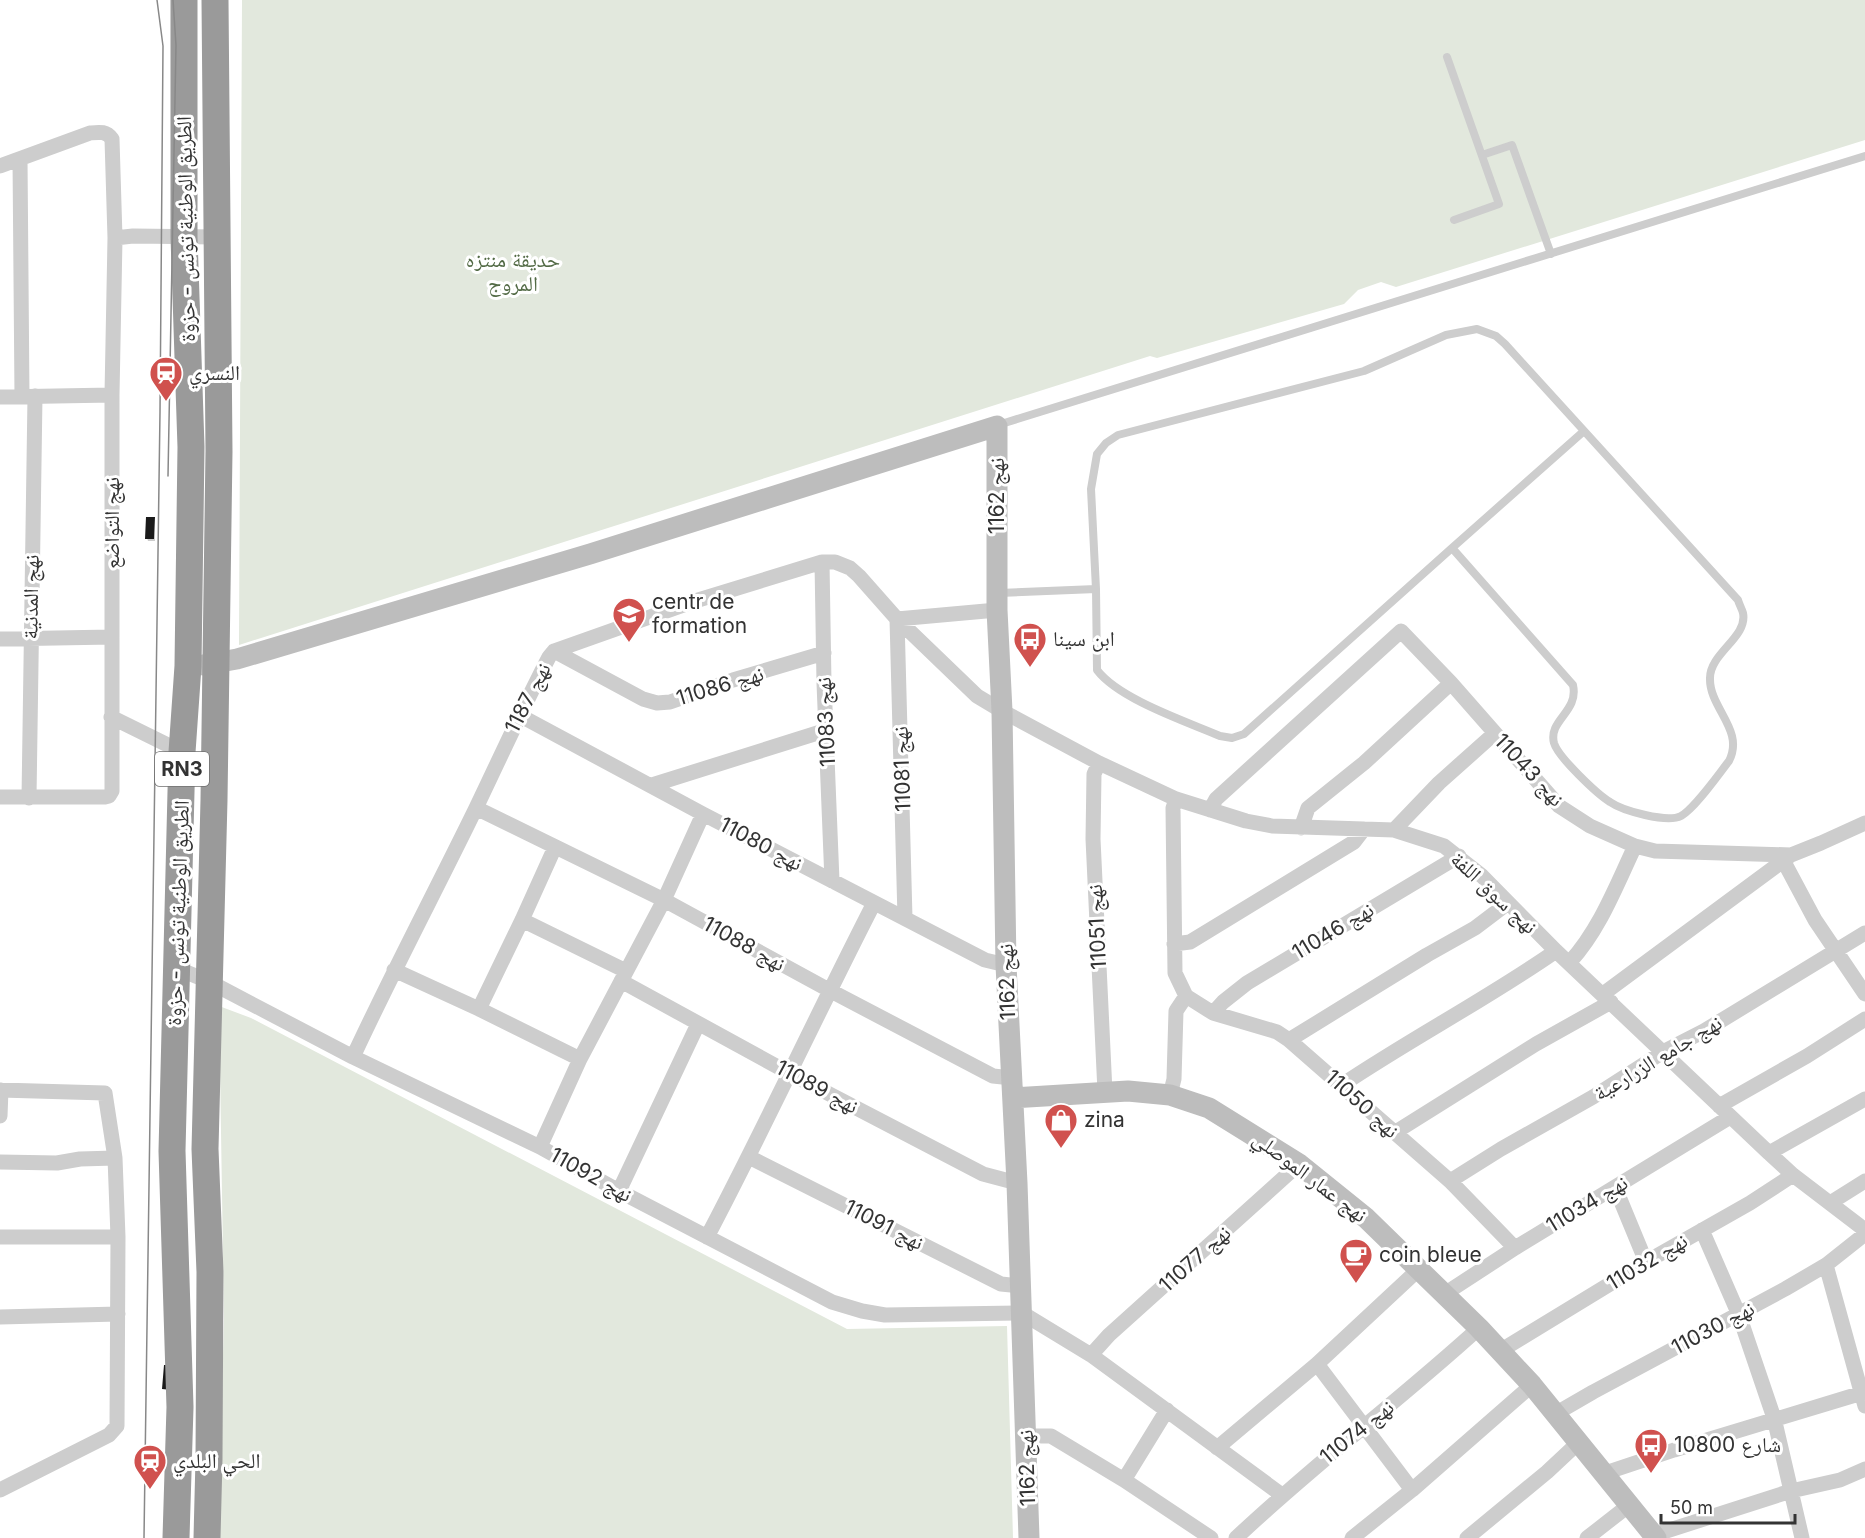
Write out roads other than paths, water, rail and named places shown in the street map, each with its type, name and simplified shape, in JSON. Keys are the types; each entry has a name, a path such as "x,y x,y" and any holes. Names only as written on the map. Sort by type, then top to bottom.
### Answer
{"highway":[{"name":"الطريق الوطنية تونس - حزوة","path":"176,1538 180,1407 172,1151 182,752 188,666 191,447 184,237 184,0"},
{"name":"الطريق الوطنية تونس - حزوة","path":"207,1538 210,1283 205,1149 219,451 215,0"}],"street":[{"name":"نهج التواضع","path":"0,797 109,796 112,791 112,395 115,238 112,139 108,134 90,133 20,159"},
{"path":"0,166 20,159"},
{"name":"نهج المدنية","path":"20,159 28,397 29,798"},
{"path":"115,238 216,237"},
{"path":"0,397 112,395"},
{"path":"188,666 216,664 248,656 590,554 997,426"},
{"name":"نهج 1162","path":"997,426 997,602 1002,711 1006,965 1017,1183 1029,1538"},
{"path":"822,562 835,562 850,568 897,620 977,696 1002,711"},
{"name":"نهج 1187","path":"353,1057 476,808 519,715 554,651 695,601 822,562"},
{"name":"نهج 11083","path":"822,562 832,881"},
{"path":"897,620 997,602"},
{"name":"نهج 11081","path":"897,620 905,918"},
{"name":"نهج 11043","path":"1210,810 1216,799 1401,631 1451,683 1559,806 1590,826 1635,846 1655,851 1787,857 1865,823"},
{"path":"0,639 112,638"},
{"name":"نهج 11086","path":"554,651 644,699 657,703 670,702 733,680 824,653"},
{"path":"1301,828 1308,808 1364,763 1451,683"},
{"name":"نهج سوق اللفة","path":"1002,711 1099,763 1176,799 1210,810 1272,826 1394,830 1444,846 1482,876 1556,951 1769,1154 1865,1232"},
{"name":"نهج 11080","path":"519,715 703,814 985,960 1006,965"},
{"path":"111,717 182,752"},
{"path":"652,785 827,730"},
{"path":"1394,830 1439,783 1495,733"},
{"name":"نهج 11051","path":"1099,763 1094,774 1094,839 1104,1092"},
{"path":"1170,1095 1174,1079 1176,1011 1186,996 1175,973 1173,808 1176,799"},
{"name":"نهج 11088","path":"476,808 664,900 1012,1088"},
{"path":"540,1147 580,1059 664,900 703,814"},
{"path":"1174,944 1190,942 1354,842 1364,829"},
{"path":"1570,962 1585,946 1595,929 1635,846"},
{"path":"479,1009 555,848"},
{"name":"نهج 11046","path":"1213,1013 1247,983 1459,856"},
{"path":"1394,1132 1607,998 1787,857 1810,912 1865,994"},
{"path":"707,1237 874,903"},
{"path":"1289,1040 1475,928 1508,903"},
{"name":"نهج 11089","path":"522,920 623,976 698,1024 789,1073 983,1174 1017,1183"},
{"name":"نهج جامع الزرارعية","path":"1450,1181 1865,933"},
{"path":"1342,1085 1391,1052 1472,1006 1556,951"},
{"name":"نهج 11092","path":"176,968 208,981 353,1057 540,1147 619,1191 832,1302 885,1315 1022,1313"},
{"path":"394,970 580,1059"},
{"name":"نهج 11050","path":"1186,996 1213,1013 1276,1032 1289,1040 1450,1181 1515,1248"},
{"name":"نهج 11034","path":"1446,1293 1616,1187 1725,1111 1865,1019"},
{"path":"619,1191 698,1024"},
{"name":"نهج عمار الموصلي","path":"1012,1088 1128,1091 1170,1095 1209,1108 1299,1164 1366,1218 1446,1293 1532,1385 1655,1537"},
{"path":"0,1116 1,1090 105,1093 115,1158 118,1238 117,1426 109,1435 0,1490"},
{"path":"1769,1154 1865,1099"},
{"name":"نهج 11091","path":"749,1157 1001,1284 1020,1286"},
{"path":"0,1162 57,1163 80,1158 115,1158"},
{"name":"نهج 11077","path":"1091,1355 1109,1335 1299,1164"},
{"name":"نهج 11032","path":"1500,1351 1646,1262 1750,1203 1793,1175"},
{"path":"1830,1203 1865,1181"},
{"path":"1616,1187 1646,1262"},
{"path":"1702,1230 1739,1315 1774,1418 1802,1538"},
{"name":"نهج 11030","path":"1556,1414 1826,1265 1865,1232"},
{"path":"0,1237 118,1238"},
{"path":"1602,1474 1774,1418 1863,1399 1826,1265"},
{"path":"1217,1448 1317,1364 1419,1269"},
{"path":"1022,1313 1091,1355 1282,1495"},
{"path":"0,1317 118,1314"},
{"name":"نهج 11074","path":"1236,1538 1282,1495 1426,1376 1479,1328"},
{"path":"1317,1364 1412,1490"},
{"path":"1352,1538 1412,1490 1532,1385"},
{"path":"1124,1480 1167,1410"},
{"path":"1025,1436 1051,1437 1124,1480 1211,1538"},
{"path":"1467,1538 1547,1472 1578,1443"},
{"path":"1655,1537 1791,1491 1831,1483 1865,1469"},
{"path":"1587,1538 1628,1506"}],"lane":[{"path":"1447,57 1499,204 1454,220"},
{"path":"1482,155 1512,145 1551,254"},
{"path":"997,426 1865,156"},
{"path":"1452,548 1573,685 1574,700 1570,709 1558,723 1553,735 1554,743 1560,754 1599,794 1612,804 1657,817 1679,817 1688,810 1730,761 1733,754 1731,729 1713,695 1709,675 1715,661 1741,630 1743,614 1738,600 1584,431 1496,336 1477,329 1446,335 1364,371 1118,435 1106,443 1097,454 1090,489 1096,589 1096,670 1122,692 1220,736 1232,738 1244,734 1452,548 1584,431"},
{"path":"997,602 1096,589"}],"tram line":[{"path":"144,1538 160,412 163,46 157,0"},
{"path":"168,476 176,45 173,0"}],"place":[{"name":"النسري","path":"166,402"},
{"name":"centr de formation","path":"629,643"},
{"name":"ابن سينا","path":"1030,668"},
{"name":"zina","path":"1061,1149"},
{"name":"coin bleue","path":"1356,1284"},
{"name":"10800 شارع","path":"1651,1474"},
{"name":"الحي البلدي","path":"150,1490"}],"park label":[{"name":"حديقة منتزه المروج","path":"513,272"}]}
